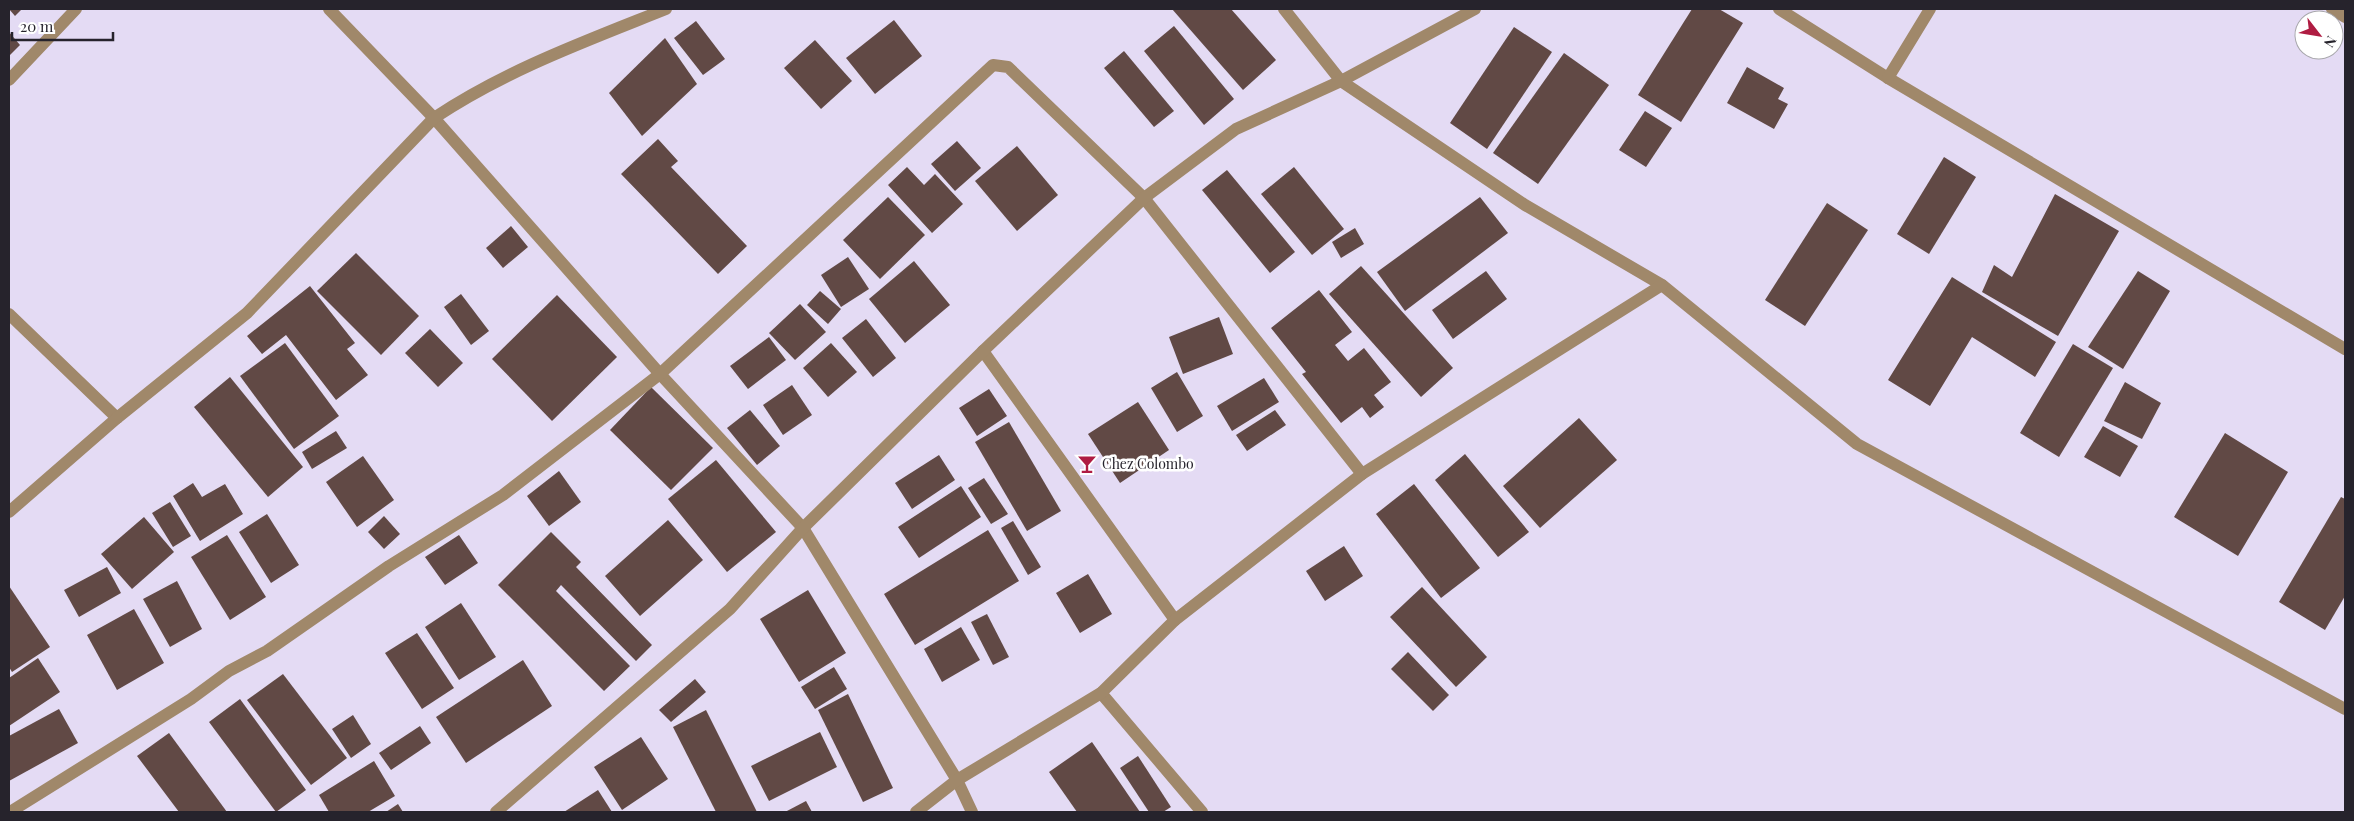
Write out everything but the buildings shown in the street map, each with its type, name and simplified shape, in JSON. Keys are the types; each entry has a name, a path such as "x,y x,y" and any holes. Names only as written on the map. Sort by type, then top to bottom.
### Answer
{"street":[{"path":"9,80 76,9"},
{"path":"329,9 434,118 660,374 803,528 957,780 972,812"},
{"path":"9,512 117,418 247,313 434,118 471,93 552,54 666,9"},
{"path":"1284,9 1340,81 1525,204 1662,285 1858,444 2345,708"},
{"path":"496,812 730,609 803,528 982,351 1144,198 1236,129 1340,81 1475,9"},
{"path":"1779,9 1888,78 2345,349"},
{"path":"1888,78 1930,9"},
{"path":"2332,9 2345,16"},
{"path":"10,812 191,699 229,670 267,651 389,566 503,495 660,374 993,65 1008,67 1144,198 1362,474"},
{"path":"916,812 957,780 1101,693 1175,620 1362,474 1662,285"},
{"path":"9,314 117,418"},
{"path":"982,351 1175,620"},
{"path":"1101,693 1202,812"}],"place":[{"name":"Chez Colombo","path":"1087,464"}]}
